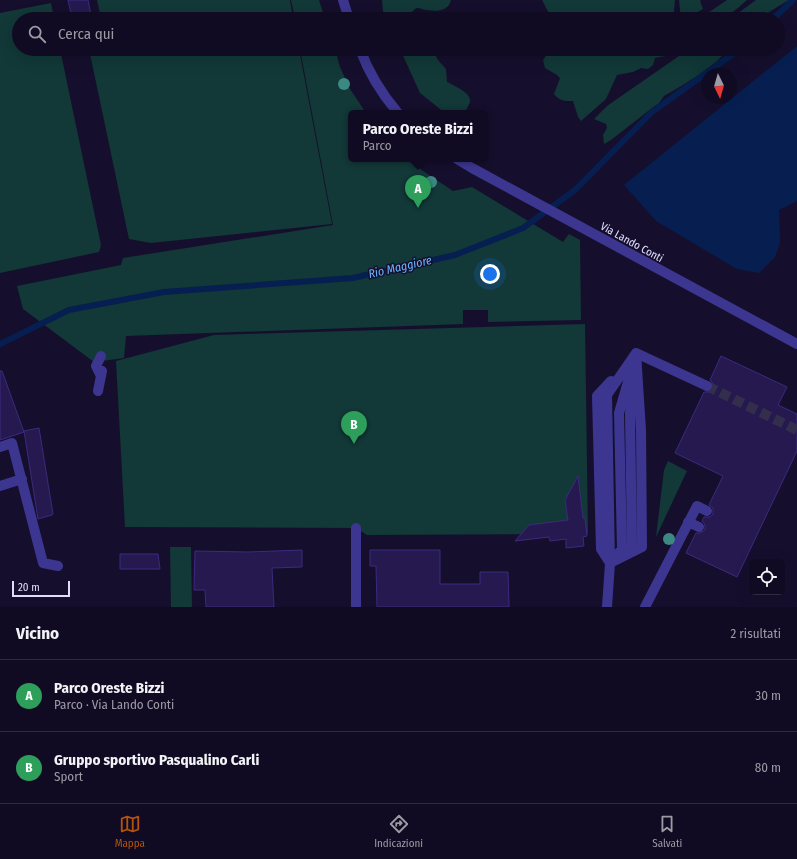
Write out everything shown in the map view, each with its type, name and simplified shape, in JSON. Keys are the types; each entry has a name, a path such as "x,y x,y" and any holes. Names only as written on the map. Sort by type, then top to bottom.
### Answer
{"street":[{"path":"343,0 347,12"},
{"path":"363,56 376,84 396,110"},
{"name":"Via Lando Conti","path":"462,162 797,344"},
{"path":"636,353 707,386"},
{"path":"610,563 622,549 619,413 636,353"},
{"path":"610,563 642,547 641,430 636,353"},
{"path":"607,607 610,563 601,549 597,396 636,353"},
{"path":"98,391 102,373 96,366 101,356"},
{"path":"0,447 12,443 43,563 58,566"},
{"path":"0,486 22,479"},
{"path":"645,607 697,506 707,511"},
{"path":"688,522 699,527"},
{"path":"356,528 356,607"}],"green space":[{"path":"97,0 290,0 292,12 100,12"},
{"path":"291,0 319,0 323,12 294,12"},
{"path":"382,0 451,0 450,4 445,9 438,11 417,8 412,12 383,11"},
{"path":"542,0 675,0 674,12 548,12"},
{"path":"679,0 701,0 703,9 698,12 680,12"},
{"path":"727,0 747,0 733,12 709,12"},
{"path":"756,0 789,0 769,12 740,12"},
{"path":"51,3 53,12 12,12 12,56 61,56 101,245 99,252 0,273 0,13"},
{"path":"90,56 300,56 332,224 151,243 129,239"},
{"path":"301,56 337,56 340,67 350,89 364,110 348,110 348,162 412,162 423,171 453,191 472,187 563,242 569,234 580,240 581,320 488,322 488,310 463,310 463,324 126,336 124,358 94,362 23,309 17,286 121,265 123,258 333,225"},
{"path":"403,56 436,56 446,69 447,82 462,90 470,99 470,103 466,110 441,110 420,93"},
{"path":"546,56 666,56 655,58 653,65 648,69 641,68 633,72 617,75 606,99 581,121 578,117 573,101 565,101 554,94 560,78 545,68 543,60"},
{"path":"679,56 722,56 708,68 701,68 701,73 664,96 659,103 604,144 603,135 607,128 606,124 594,119 607,106"},
{"path":"585,324 588,534 367,535 356,528 125,527 116,361 214,335"},
{"path":"668,461 687,471 656,537 664,470"},
{"path":"170,547 191,547 192,607 171,607"}],"water":[{"path":"797,46 797,201 779,210 780,243 775,257 759,273 737,269 656,221 624,185 725,104 737,104 737,94"}],"building":[{"path":"68,0 88,0 90,12 71,12"},
{"path":"721,356 787,387 778,405 797,414 797,451 737,577 686,553 696,533 700,533 705,530 704,523 702,521 704,517 710,517 713,514 713,508 709,505 723,476 675,453 704,392 708,392 713,389 712,382 710,380"},
{"path":"0,371 2,371 24,432 0,440"},
{"path":"39,428 53,514 38,519 24,431"},
{"path":"578,476 583,518 585,518 587,536 583,537 584,546 566,548 566,539 550,541 549,537 515,541 529,525 568,520 565,500"},
{"path":"302,550 302,567 272,568 274,607 206,607 205,590 194,590 195,551 248,552"},
{"path":"370,550 440,550 440,584 480,584 480,572 508,572 509,607 377,607 376,566 370,566"},
{"path":"120,554 158,554 160,569 120,569"}],"waterway":[{"name":"Rio Maggiore","path":"780,12 793,0"},
{"name":"Rio Maggiore","path":"0,344 69,310 164,292 353,278 455,255 523,228 575,190 652,112 730,56"}],"tunnel":[{"path":"707,386 797,430"}],"place":[{"name":"Parco Oreste Bizzi","path":"418,208"},
{"name":"Gruppo sportivo Pasqualino Carli","path":"354,444"}]}
